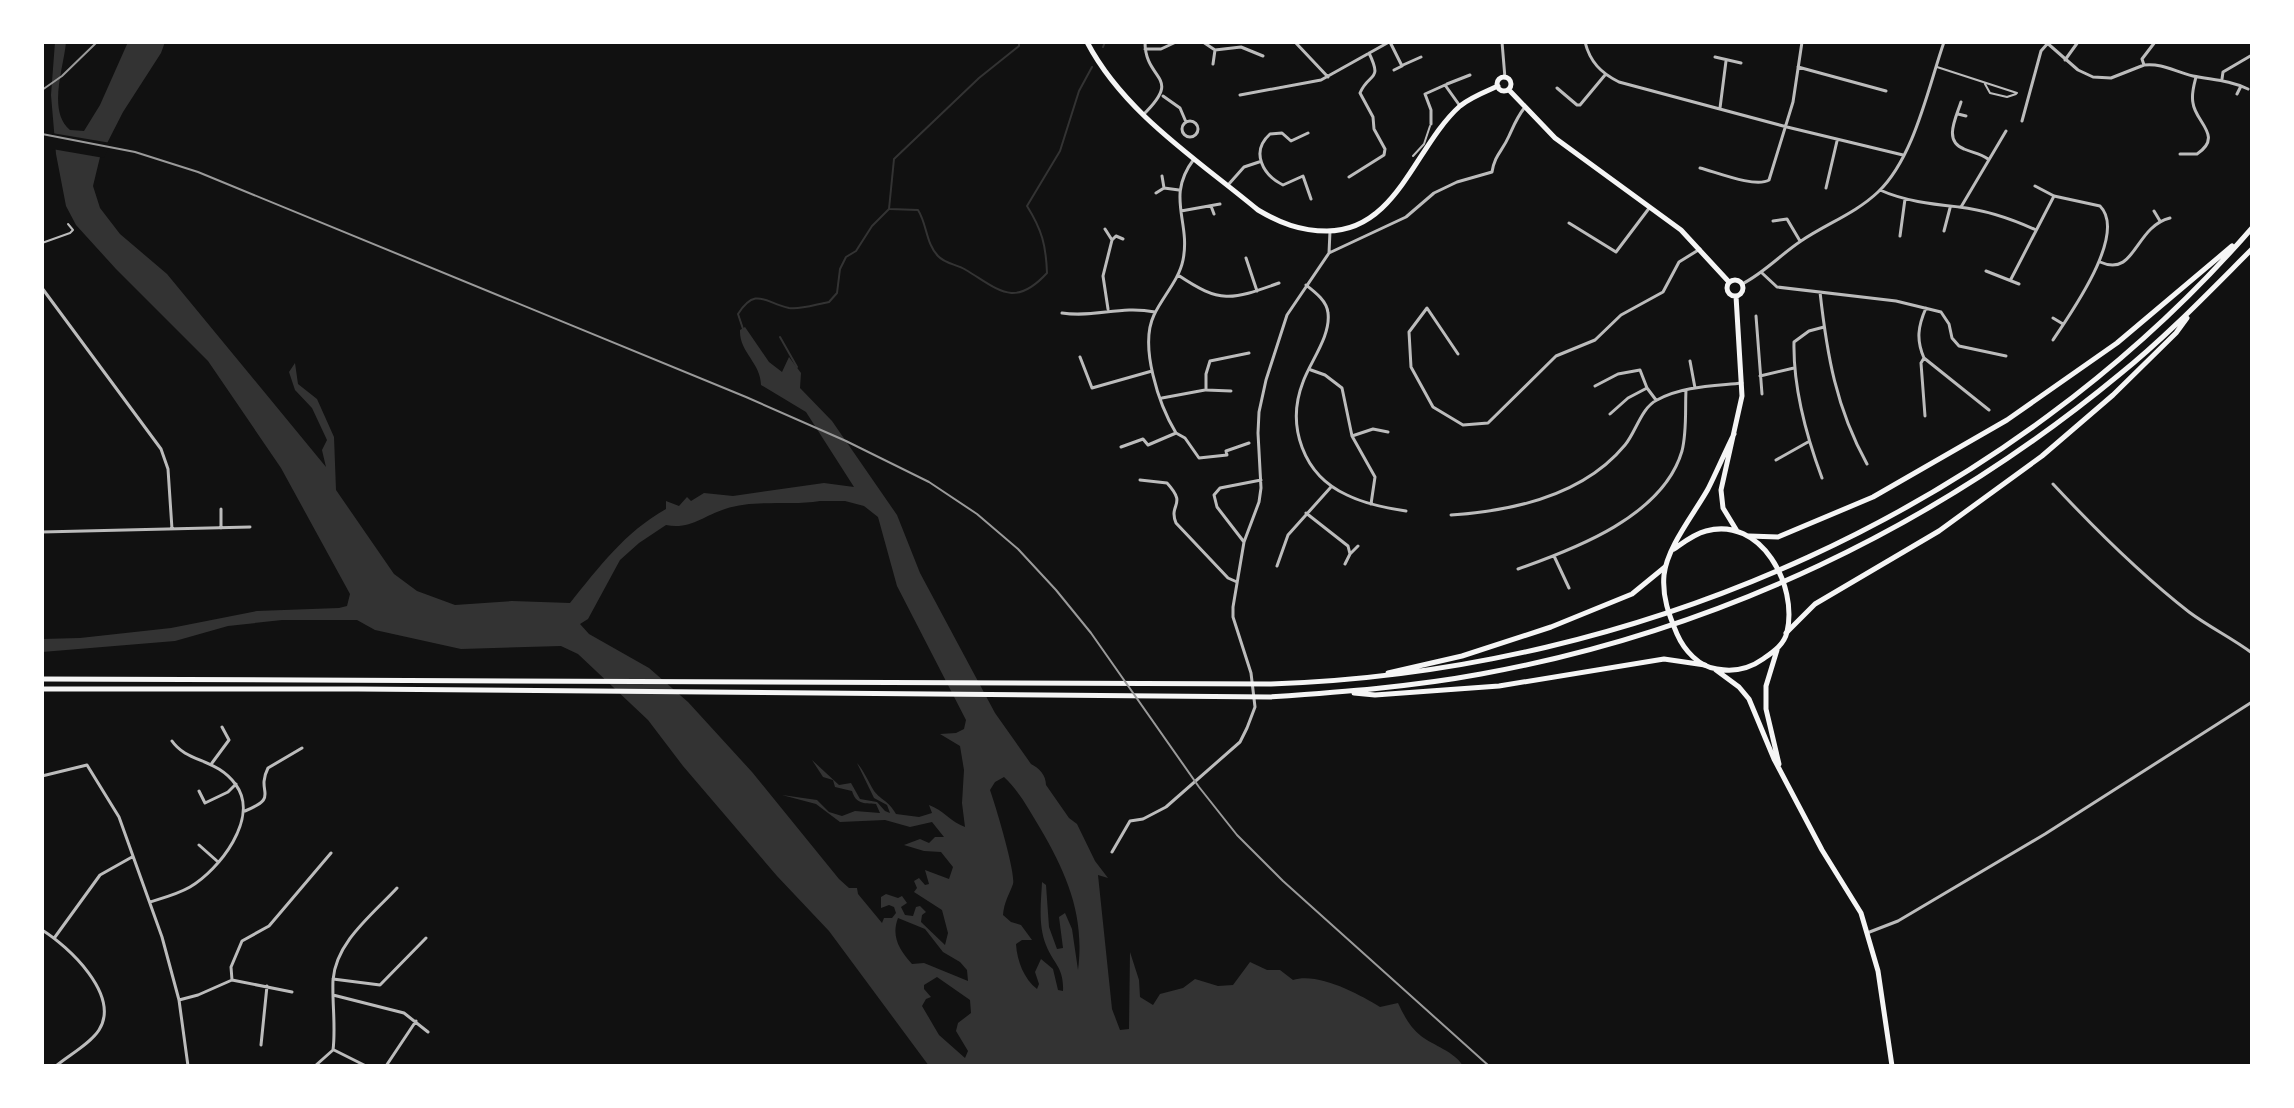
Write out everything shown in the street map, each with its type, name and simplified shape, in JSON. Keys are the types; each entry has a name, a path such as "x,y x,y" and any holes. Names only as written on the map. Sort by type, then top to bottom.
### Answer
{"main road":[{"path":"1087,42 1112,80 1143,115 1258,210 1297,228 1330,231 1357,226 1377,213 1460,106 1498,86"},
{"path":"1505,78 1511,83 1509,90 1502,91 1498,86 1499,80 1505,78"},
{"path":"1509,90 1555,138 1681,230 1729,282"},
{"path":"42,679 1271,684 1368,678 1513,656 1649,621 1687,608 1796,564 1918,499 2028,429 2084,386 2178,304 2252,228"},
{"path":"1674,549 1706,531 1737,531 1749,536 1778,537 1873,497 2007,420 2117,343 2244,237"},
{"path":"42,689 1270,697 1478,675 1554,658 1691,619 1801,575 1916,516 2018,453 2121,374 2198,304 2252,249"},
{"path":"1729,282 1736,280 1742,284 1742,292 1736,296"},
{"path":"1729,282 1727,292 1736,296"},
{"path":"1736,296 1741,405 1722,482 1721,501 1737,531"},
{"path":"1779,765 1767,722 1765,696 1777,649 1786,633 1815,604 1939,531 2042,456 2140,369 2176,333 2198,304"},
{"path":"1705,665 1685,648 1666,608 1663,588 1665,567 1734,434"},
{"path":"1749,536 1772,559 1784,589 1788,608 1786,633"},
{"path":"1368,678 1462,656 1551,627 1632,594 1665,567"},
{"path":"1715,669 1746,668 1777,649"},
{"path":"1340,692 1375,695 1475,688 1664,659 1715,669 1744,692 1822,850 1861,913 1878,971 1892,1066"}],"street":[{"path":"1145,42 1147,61 1160,77 1162,95 1180,108 1186,122"},
{"path":"1145,49 1161,49 1176,42"},
{"path":"1203,42 1215,50 1238,46 1263,56"},
{"path":"1295,42 1328,77"},
{"path":"1373,42 1376,48"},
{"path":"1240,95 1328,77 1390,42 1402,66"},
{"path":"1502,42 1505,78"},
{"path":"1585,42 1588,53 1605,75 1619,82 1903,155"},
{"path":"1700,168 1763,183 1769,180 1787,127 1802,42"},
{"path":"1742,284 1762,273 1800,241 1880,190 1893,174 1918,121 1944,42"},
{"path":"2065,60 2078,42"},
{"path":"2144,65 2142,59 2155,42"},
{"path":"2022,121 2041,51 2047,43 2078,70 2102,79 2155,64 2196,77 2222,79 2248,89"},
{"path":"1213,64 1215,50"},
{"path":"1349,177 1384,155 1385,149 1360,93 1376,74 1369,53"},
{"path":"2222,79 2223,72 2252,55"},
{"path":"1394,70 1421,57"},
{"path":"1715,57 1741,63"},
{"path":"1720,108 1726,61"},
{"path":"1798,67 1886,91"},
{"path":"1936,67 2017,93 2007,97 1990,93 1985,84"},
{"path":"1413,156 1424,144 1431,124 1431,110 1425,94 1470,75"},
{"path":"1557,88 1580,105 1605,75"},
{"path":"2180,154 2197,154 2208,138 2207,128 2192,102 2196,77"},
{"path":"1445,85 1460,106"},
{"path":"2237,94 2241,86"},
{"path":"1143,115 1162,95"},
{"path":"1961,102 1951,135 1954,142 1988,159"},
{"path":"1329,253 1406,217 1434,193 1457,182 1492,172 1494,156 1508,139 1515,119 1525,107"},
{"path":"1958,114 1966,116"},
{"path":"1186,122 1197,124 1195,136 1187,136 1183,132 1186,122"},
{"path":"1961,207 2006,131"},
{"path":"1308,133 1291,141 1282,133 1270,134 1261,145 1260,161 1272,180 1283,185 1303,176 1311,199"},
{"path":"1826,188 1837,140"},
{"path":"1195,158 1179,190 1183,259 1178,275 1155,312 1148,343 1152,371 1176,433 1185,438 1199,458 1227,455 1226,451 1249,443"},
{"path":"1228,185 1244,167 1260,161"},
{"path":"1162,176 1164,188"},
{"path":"2035,186 2054,196 2096,204 2105,210 2109,223 2100,262 2074,311 2053,340"},
{"path":"1156,193 1164,188 1179,190"},
{"path":"1880,190 1905,199 1961,207 2017,221 2036,230"},
{"path":"2011,279 2054,196"},
{"path":"1900,236 1905,199"},
{"path":"1179,211 1220,204"},
{"path":"1211,206 1214,214"},
{"path":"1569,223 1616,252 1650,207"},
{"path":"1944,231 1950,207"},
{"path":"2154,211 2160,221"},
{"path":"2100,262 2117,266 2129,260 2139,241 2160,221 2170,218"},
{"path":"1773,221 1787,219 1800,241"},
{"path":"42,243 70,233 73,230 68,224"},
{"path":"1105,229 1112,240"},
{"path":"1112,852 1130,821 1155,813 1202,777 1240,742 1255,707 1249,659 1233,617 1244,542 1259,502 1259,412 1287,315 1329,253 1330,231"},
{"path":"1109,310 1103,276 1112,240 1116,236 1123,239"},
{"path":"1458,354 1427,308 1409,332 1411,367 1433,407 1463,425 1488,423 1556,356 1595,340 1621,315 1663,292 1679,262 1700,249"},
{"path":"1246,258 1257,291"},
{"path":"1986,271 2019,284"},
{"path":"1762,273 1777,287 1896,301 1941,312 1949,324 1952,338 1959,346 2006,356"},
{"path":"1178,275 1214,296 1232,298 1279,283"},
{"path":"1306,285 1326,304 1328,315 1327,325 1303,381 1295,421 1305,455 1312,468 1331,487 1371,504 1406,511"},
{"path":"42,288 161,449 168,469 172,529"},
{"path":"1820,292 1837,396 1849,432 1867,464"},
{"path":"1062,313 1086,316 1134,307 1155,312"},
{"path":"1926,308 1918,326 1924,358 1989,410"},
{"path":"1756,316 1762,394"},
{"path":"2053,318 2063,324"},
{"path":"1822,478 1809,442 1794,368 1794,342 1809,331 1824,327"},
{"path":"1206,390 1210,361 1249,353"},
{"path":"1080,357 1092,388 1152,371"},
{"path":"1924,358 1921,363 1925,416"},
{"path":"1690,361 1695,388"},
{"path":"1760,376 1794,368"},
{"path":"1310,369 1325,375 1342,388 1352,436 1375,477 1371,504"},
{"path":"1595,386 1618,374 1640,370 1656,400"},
{"path":"1451,515 1512,508 1574,485 1613,458 1656,400 1695,388 1742,383"},
{"path":"1610,414 1628,398 1647,388"},
{"path":"1162,398 1206,390 1231,391"},
{"path":"1518,569 1554,556 1625,520 1659,489 1677,465 1682,449 1686,429 1686,390"},
{"path":"1352,436 1373,429 1388,432"},
{"path":"1121,447 1143,439 1148,445 1176,433"},
{"path":"1776,460 1809,442"},
{"path":"1140,480 1167,483 1179,501 1174,512 1176,523 1228,578 1237,582"},
{"path":"1244,542 1217,507 1214,495 1220,488 1261,480"},
{"path":"2053,484 2109,544 2160,588 2252,653"},
{"path":"1277,566 1285,540 1331,487"},
{"path":"221,509 221,528"},
{"path":"1306,513 1348,546 1350,554"},
{"path":"42,532 250,527"},
{"path":"1345,564 1358,546"},
{"path":"1554,556 1569,588"},
{"path":"1867,933 1898,921 2045,834 2252,702"},
{"path":"212,763 229,740 222,727"},
{"path":"150,902 188,888 219,862 244,812 244,802 236,784 212,763 180,752 172,741"},
{"path":"244,812 263,804 266,799 264,782 268,768 302,748"},
{"path":"42,776 87,765 119,817 169,959 179,1000 188,1066"},
{"path":"199,791 205,803 228,792 236,784"},
{"path":"199,845 219,862"},
{"path":"232,980 231,967 242,941 269,926 331,853"},
{"path":"55,937 100,875 132,857"},
{"path":"315,1066 333,1050 333,979 337,958 397,888"},
{"path":"42,930 55,937 86,968 104,1009 101,1027 95,1035 56,1066"},
{"path":"333,979 380,985 426,938"},
{"path":"179,1000 232,980 292,992"},
{"path":"261,1045 267,986"},
{"path":"333,995 391,1008 416,1021 428,1032"},
{"path":"386,1066 416,1021"},
{"path":"333,1050 366,1066"}],"shaded area":[{"path":"55,42 66,42 59,112 70,130 84,131 100,105 128,42 165,42 100,157 93,186 100,208 120,234 167,274 326,467 322,450 327,440 312,408 295,390 289,372 295,363 298,384 317,399 334,437 336,490 394,574 417,591 455,605 512,601 570,603 625,539 666,509 666,501 679,506 687,497 691,501 704,493 733,496 824,483 854,487 806,412 761,385 758,370 743,345 740,330 745,327 769,362 782,372 789,357 801,373 800,388 832,421 897,515 920,573 995,713 1031,764 1042,772 1046,785 1069,818 1077,824 1095,861 1108,878 1098,875 1112,1009 1120,1030 1129,1029 1130,952 1139,980 1140,997 1153,1005 1160,994 1183,988 1195,979 1218,986 1233,985 1250,962 1267,970 1280,970 1293,980 1314,979 1338,986 1380,1007 1398,1003 1417,1033 1454,1056 1463,1066 929,1066 829,931 777,876 648,720 578,654 561,646 461,649 375,630 357,620 282,620 228,626 175,641 42,652 42,639 171,628 257,611 339,608 347,606 350,594 281,468 208,361 76,225 66,206 56,154 51,95","holes":["845,501 864,506 878,517 897,586 966,720 964,729 940,734 960,746 964,770 962,803 965,827 929,805 932,813 919,817 896,814 874,791 857,763 874,798 887,805 890,813 877,802 860,799 851,783 839,785 812,760 823,777 833,780 835,787 852,791 861,802 876,804 880,813 855,811 842,816 829,812 817,800 782,795 816,804 840,822 885,820 910,827 932,822 944,837 935,837 929,843 920,839 904,845 941,852 953,867 949,879 925,870 929,884 925,885 919,878 914,881 917,888 914,892 942,910 948,933 945,945 921,922 926,912 920,906 916,907 913,916 905,915 901,907 907,903 902,896 898,898 886,894 881,897 881,908 889,905 894,907 896,913 892,918 884,918 882,923 858,894 857,888 849,888 839,879 752,772 688,702 649,668 589,634 580,624 588,619 620,560 666,525 682,526 736,506","1004,777 1024,801 1058,862 1072,896 1079,932 1078,970 1072,929 1065,913 1059,917 1063,948 1057,949 1049,927 1046,885 1042,882 1042,930 1060,971 1063,991 1058,990 1053,969 1041,959 1035,972 1039,984 1037,989 1028,980 1016,944 1022,940 1032,940 1021,925 1003,915 1013,877 990,790 995,782","898,918 925,929 943,952 967,970 968,981 924,963 912,964 903,953 895,931","937,977 970,1000 971,1013 958,1023 956,1031 968,1051 965,1058 939,1035 922,1006 931,997 924,985"]}],"pier":[{"path":"52,133 111,143 104,158 52,149"}],"waterway":[{"path":"743,329 738,314 744,305 756,298 793,308 829,302 837,293 840,269 846,257 856,251 872,226 889,209 894,159 979,78 1019,46 1019,42"},
{"path":"1103,47 1105,42"},
{"path":"890,209 918,210 931,246 938,256 997,289 1015,293 1035,284 1047,273 1046,254 1040,230 1027,206 1060,151 1079,91 1092,67"},
{"path":"780,337 797,367"}],"railway":[{"path":"42,90 62,76 97,42"},
{"path":"42,134 135,152 198,172 746,397 929,482 977,514 1018,549 1056,590 1091,633 1199,787 1237,835 1283,881 1489,1066"}]}
